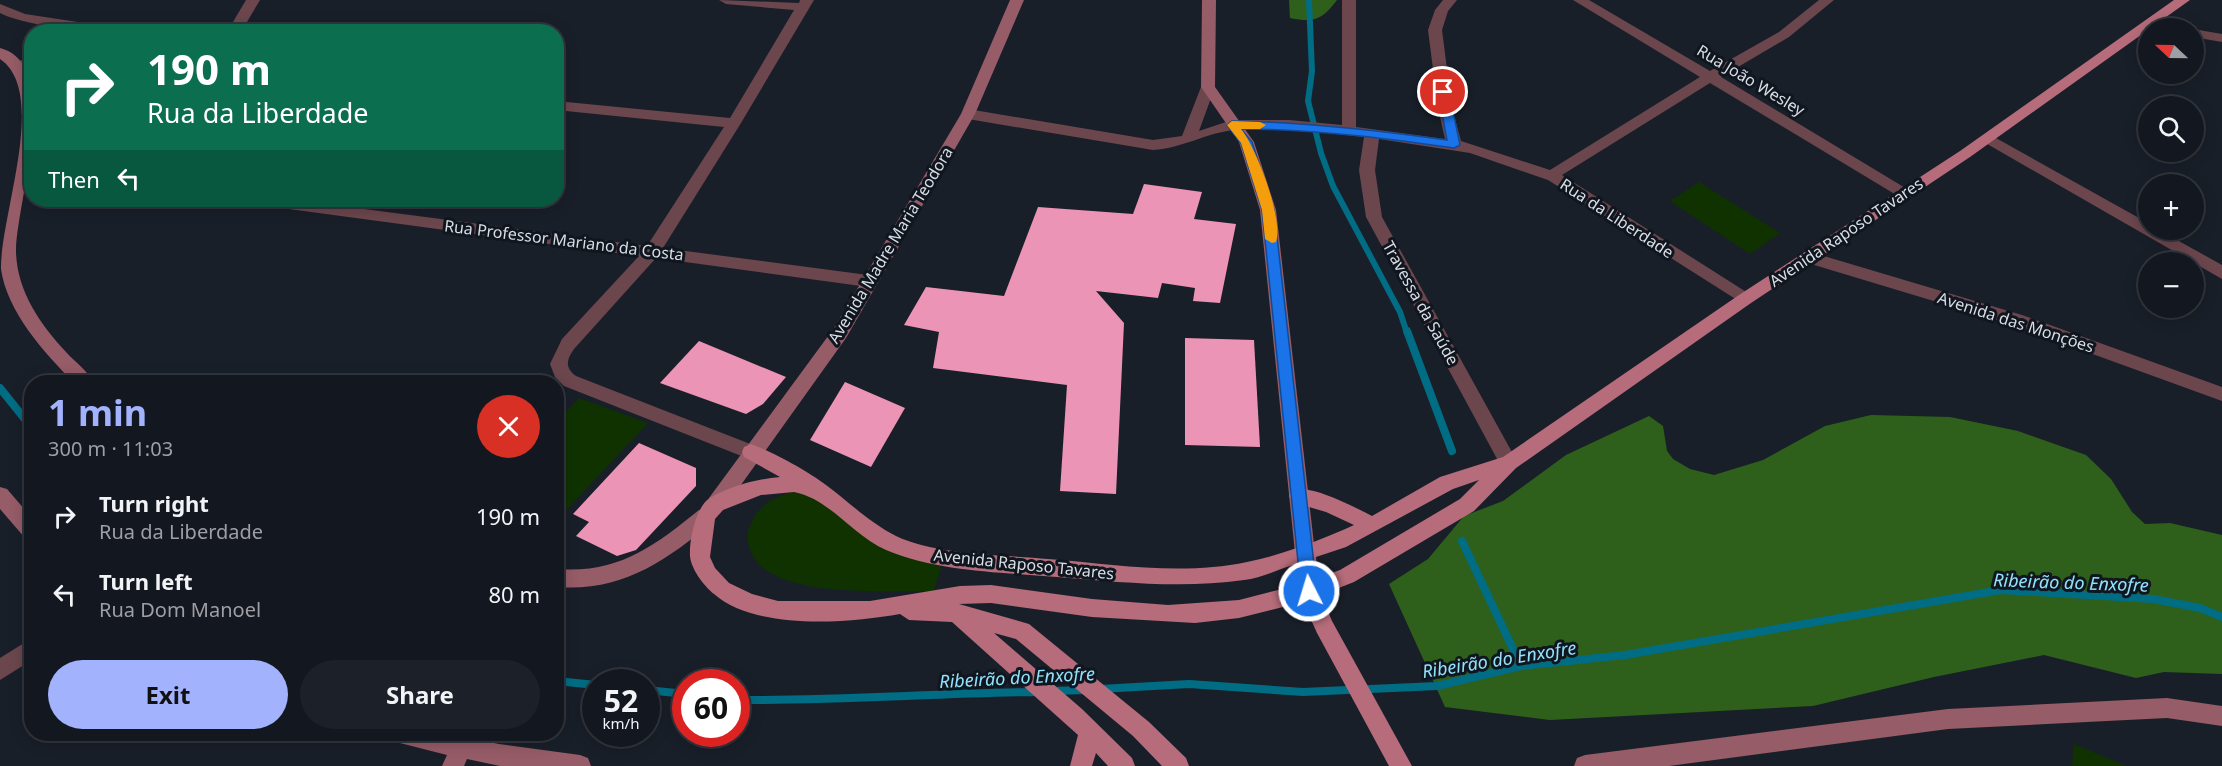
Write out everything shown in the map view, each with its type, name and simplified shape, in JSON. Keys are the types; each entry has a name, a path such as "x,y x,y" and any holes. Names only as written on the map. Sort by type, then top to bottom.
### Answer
{"main road":[{"name":"Avenida Raposo Tavares","path":"2164,18 2182,0"},
{"name":"Avenida Raposo Tavares","path":"711,510 699,557 708,574 722,589 748,602 778,610 870,610 960,595 991,594 1092,608 1195,614 1239,609 1309,591 1347,576 1467,505 1509,463 1807,257 2138,38"},
{"name":"Avenida Raposo Tavares","path":"751,453 816,488 869,530 891,543 926,554 957,559 1158,576 1204,576 1247,571 1305,553 1373,525 1448,483 1509,463"},
{"path":"711,510 742,493 776,484 816,488"},
{"path":"1299,496 1331,505 1373,525"},
{"path":"1305,553 1309,591 1339,656 1401,766"},
{"path":"870,610 957,613 1022,631 1141,729 1178,766"},
{"path":"957,613 1018,670 1082,724 1124,766"},
{"path":"1081,766 1082,724"}],"street":[{"path":"239,24 253,0"},
{"path":"561,375 557,367 559,356 652,252 734,123 805,4 726,0"},
{"name":"Avenida Madre Maria Teodora","path":"564,579 574,581 608,577 631,568 661,552 711,510 840,333 868,281 968,114 1017,0"},
{"path":"1189,138 1208,87 1209,0"},
{"path":"1341,130 1349,0"},
{"path":"1450,0 1442,10 1435,30 1445,108 1454,145"},
{"name":"Rua João Wesley","path":"1580,0 1904,192"},
{"path":"1552,176 1560,168 1636,120 1710,76 1717,75 1804,22 1827,0"},
{"path":"0,8 12,16 64,24"},
{"path":"2204,35 2222,38"},
{"path":"0,52 24,64"},
{"path":"0,71 24,64"},
{"path":"1208,87 1232,125 1246,142 1268,210 1305,553"},
{"path":"564,106 734,123"},
{"name":"Rua da Liberdade","path":"968,114 1153,145 1174,144 1232,125 1289,125 1372,133 1454,145 1552,176 1745,299"},
{"path":"24,125 8,237 8,267 22,307 48,345 77,375"},
{"name":"Travessa da Saúde","path":"1372,133 1367,170 1374,217 1509,463"},
{"path":"1987,138 2222,273"},
{"name":"Rua Professor Mariano da Costa","path":"312,207 868,281"},
{"name":"Avenida das Monções","path":"1807,257 2016,319 2222,394"},
{"path":"564,376 751,453"},
{"path":"0,495 24,523"},
{"path":"0,670 24,653"},
{"path":"1585,766 1948,719 2167,708 2222,716"},
{"path":"417,741 457,757 580,766"}],"green space":[{"path":"1289,0 1337,0 1322,16 1305,20 1290,18"},
{"path":"1699,182 1780,233 1750,254 1670,201"},
{"path":"579,398 648,423 564,513 564,414"},
{"path":"1871,415 1950,417 2018,431 2086,455 2111,479 2132,512 2145,524 2170,523 2222,535 2222,674 2164,672 2136,678 2044,655 1934,677 1813,706 1550,720 1445,707 1389,584 1428,559 1464,516 1503,501 1566,455 1649,416 1663,426 1667,451 1673,459 1690,469 1714,475 1763,460 1825,426"},
{"path":"793,492 812,495 898,551 941,567 934,591 863,591 807,586 783,579 764,569 752,554 749,544 749,528 752,520 766,504"},
{"path":"2074,744 2126,766 2072,766"}],"building":[{"path":"1144,184 1202,192 1194,219 1236,224 1220,303 1193,301 1195,288 1162,283 1158,298 1096,291 1124,323 1116,494 1060,491 1067,385 933,368 939,332 904,325 926,287 1004,296 1038,207 1133,214"},
{"path":"1185,338 1254,340 1260,447 1185,445"},
{"path":"699,341 786,377 763,404 746,414 660,383"},
{"path":"845,382 905,408 871,467 810,440"},
{"path":"639,443 696,468 696,486 636,550 617,556 576,536 589,522 573,514"}],"waterway":[{"path":"1309,0 1312,71 1308,101 1321,153 1333,186 1400,312 1407,333"},
{"path":"1407,331 1452,451"},
{"name":"Ribeirão do Enxofre","path":"0,388 24,418"},
{"path":"1462,541 1521,666"},
{"name":"Ribeirão do Enxofre","path":"1521,666 1625,655 2001,590 2153,599 2200,608 2222,617"},
{"name":"Ribeirão do Enxofre","path":"1100,689 1189,684 1303,692 1437,686 1521,666"},
{"name":"Ribeirão do Enxofre","path":"564,682 582,684"},
{"name":"Ribeirão do Enxofre","path":"1052,691 1086,690"},
{"name":"Ribeirão do Enxofre","path":"660,691 672,693"},
{"name":"Ribeirão do Enxofre","path":"750,700 1038,692"}],"slow traffic":[{"path":"1260,125 1232,125 1246,142 1268,210 1272,239"}],"route":[{"path":"1309,591 1268,210 1246,142 1232,125 1289,125 1372,133 1454,145 1443,92"}]}
